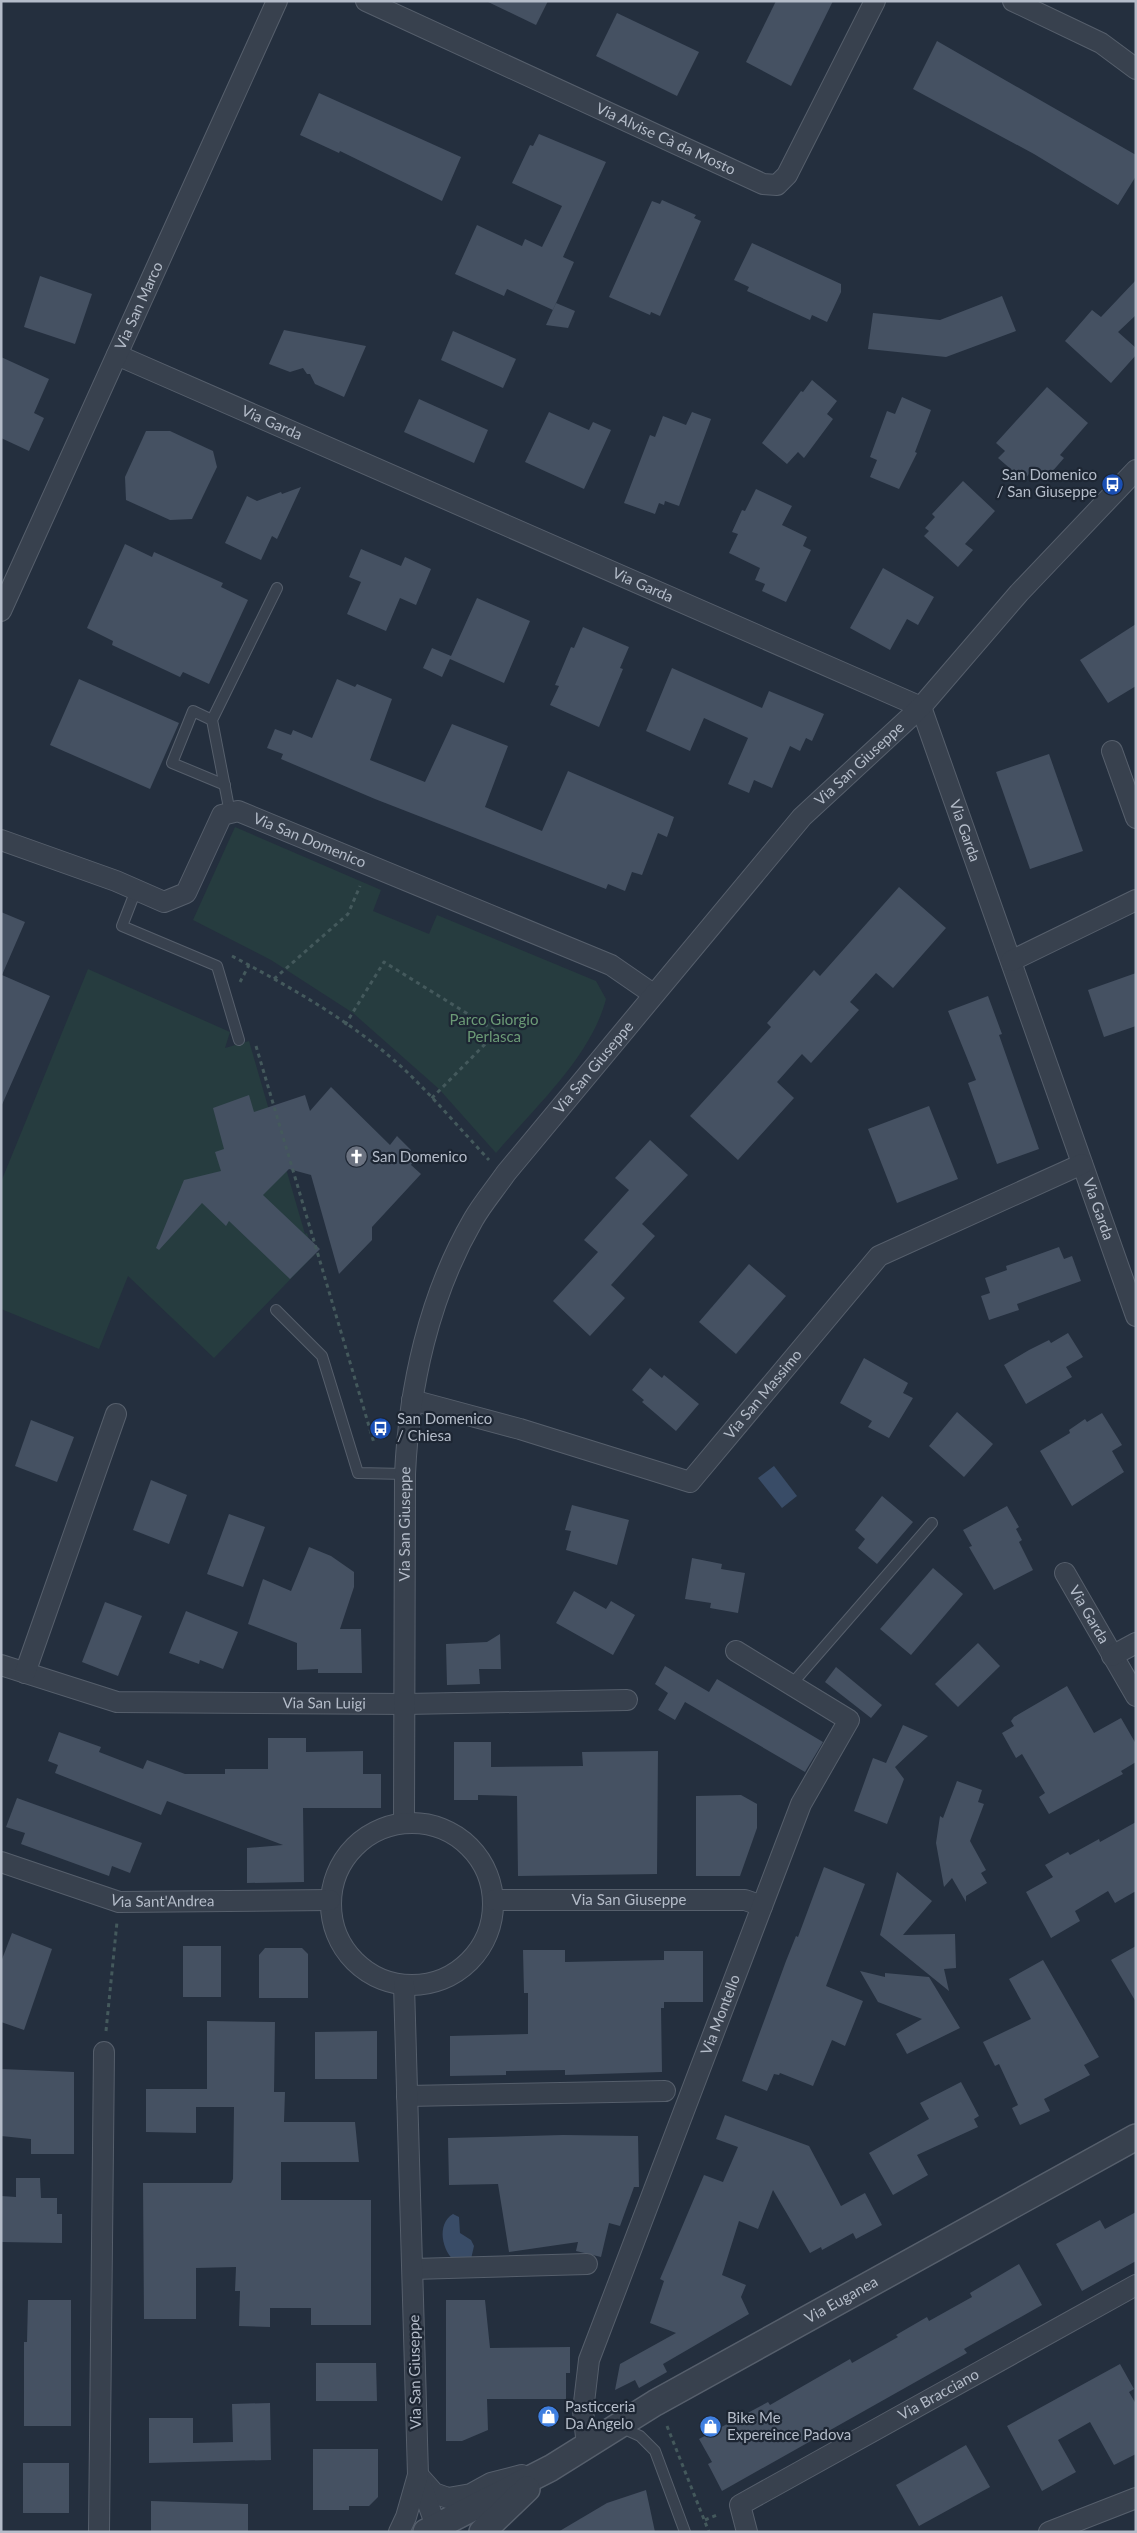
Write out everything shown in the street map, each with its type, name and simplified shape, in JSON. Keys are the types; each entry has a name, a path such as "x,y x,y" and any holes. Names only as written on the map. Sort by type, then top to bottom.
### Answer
{"street":[{"name":"Via San Marco","path":"1,611 277,1"},
{"name":"Via Alvise Cà da Mosto","path":"366,1 763,184 777,184 787,175 875,1"},
{"path":"1012,1 1100,43 1136,69"},
{"name":"Via Garda","path":"118,355 921,707 1136,1316"},
{"name":"Via San Giuseppe","path":"404,1822 406,1704 405,1474 412,1400 432,1316 449,1269 473,1220 506,1173 802,817 921,707 1019,592 1136,470"},
{"path":"1112,751 1136,818"},
{"name":"Via San Domenico","path":"230,813 238,811 271,824 610,965 653,994"},
{"path":"1,840 164,902 186,892 222,814 230,813"},
{"path":"1011,960 1136,900"},
{"name":"Via San Massimo","path":"412,1400 520,1429 690,1482 879,1256 1082,1164"},
{"path":"26,1673 116,1414"},
{"name":"Via Garda","path":"1065,1573 1136,1696"},
{"name":"Via Garda","path":"1112,1656 1136,1643"},
{"name":"Via Montello","path":"587,2445 584,2411 589,2360 801,1804 849,1720 736,1652"},
{"name":"Via San Luigi","path":"1,1664 116,1702 406,1704 627,1700"},
{"path":"404,1822 431,1824 456,1834 475,1852 489,1875 494,1900 491,1928 478,1953 458,1972 432,1983 404,1985 380,1979 358,1966 342,1947 332,1924 330,1900 334,1876 345,1856 362,1839 382,1828 404,1822"},
{"name":"Via Sant'Andrea","path":"1,1862 119,1902 330,1900"},
{"name":"Via San Giuseppe","path":"494,1900 745,1900 762,1906"},
{"name":"Via San Giuseppe","path":"404,1985 418,2475 433,2530"},
{"path":"100,2532 104,2052"},
{"path":"407,2096 665,2091"},
{"name":"Via Euganea","path":"433,2530 550,2468 655,2403 800,2321 1136,2137"},
{"path":"413,2269 587,2264"},
{"name":"Via Bracciano","path":"747,2532 740,2505 1136,2285"},
{"path":"418,2475 434,2493 448,2498 460,2498 491,2483 550,2468"},
{"name":"Via Euganea","path":"482,2532 550,2468"},
{"name":"Via San Giuseppe","path":"399,2532 406,2517 418,2475"},
{"path":"1049,2532 1136,2498"}],"lane":[{"path":"230,813 212,720 277,588"},
{"path":"212,720 193,711 172,763 225,785"},
{"path":"136,890 122,926 217,966 239,1040"},
{"path":"276,1310 322,1356 358,1473 405,1474"},
{"path":"791,1685 932,1523"},
{"path":"619,2426 640,2436 655,2451 685,2532"}],"path":[{"path":"274,979 348,914 362,881"},
{"path":"227,953 274,979 345,1025 405,1070 490,1160"},
{"path":"345,1025 384,962 497,1032 431,1099"},
{"path":"238,986 249,965"},
{"path":"255,1043 374,1443"},
{"path":"104,2052 119,1902"}],"green space":[{"name":"Parco Giorgio Perlasca","path":"235,827 381,890 373,911 429,934 437,915 596,981 606,999 599,1020 588,1041 560,1081 496,1153 439,1089 353,1013 271,960 193,920"},
{"path":"88,969 230,1032 225,1048 249,1041 305,1234 307,1233 314,1255 214,1358 128,1276 99,1349 1,1309 1,1182"}],"water":[{"path":"774,1466 797,1496 782,1508 758,1478"},
{"path":"453,2214 459,2217 460,2233 471,2240 474,2246 471,2259 456,2262 447,2252 444,2245 444,2224"}],"building":[{"path":"486,1 548,1 536,25"},
{"path":"776,1 833,1 791,86 746,62"},
{"path":"617,13 699,52 677,96 596,56"},
{"path":"937,41 1136,155 1136,176 1118,205 1034,154 913,89"},
{"path":"319,93 461,157 442,201 340,151 339,153 300,135"},
{"path":"539,134 606,162 563,257 574,262 553,310 507,289 504,296 455,274 477,225 522,246 525,239 542,247 562,206 512,183 530,145 533,146"},
{"path":"662,200 696,215 694,218 701,221 660,316 651,312 650,315 609,297 652,201 660,204"},
{"path":"752,243 841,284 841,292 827,322 812,315 810,320 747,291 749,287 734,280"},
{"path":"40,276 92,294 75,344 24,327"},
{"path":"1136,280 1136,315 1118,332 1136,348 1136,355 1111,383 1065,341 1092,310 1101,317"},
{"path":"1002,296 1016,331 946,357 868,349 873,313 940,320"},
{"path":"556,303 575,311 568,328 546,325"},
{"path":"284,330 366,346 344,397 315,384 310,374 307,374 303,368 290,372 269,364"},
{"path":"453,331 516,359 503,388 441,360"},
{"path":"1,357 49,379 34,413 44,418 29,451 1,438"},
{"path":"812,380 837,401 827,414 833,419 804,458 798,452 787,464 762,443 801,391 803,392"},
{"path":"1047,387 1088,423 1060,455 1064,458 1044,481 1032,470 1025,479 998,458 1005,451 996,443"},
{"path":"902,397 931,410 915,452 917,453 899,489 870,477 877,460 870,457 887,411 895,414"},
{"path":"419,399 488,430 474,463 404,432"},
{"path":"549,412 589,430 593,422 611,430 584,489 525,462"},
{"path":"692,412 711,419 679,506 665,501 664,505 659,503 655,514 624,503 650,435 655,437 663,416 686,425"},
{"path":"146,431 170,431 213,451 217,467 192,519 170,520 126,500 125,477"},
{"path":"963,481 995,511 965,544 973,550 958,567 924,536 929,531 925,528 935,517 932,514"},
{"path":"301,487 277,539 272,536 261,560 225,543 247,496 257,501"},
{"path":"756,489 792,506 782,525 807,537 803,546 811,550 786,602 762,591 765,584 755,580 760,568 729,553 738,534 732,532 742,510 745,511"},
{"path":"125,544 152,557 154,552 223,583 221,587 248,600 209,684 183,672 180,677 112,645 113,641 87,628"},
{"path":"361,549 401,566 405,557 431,569 416,605 400,598 386,631 347,614 361,582 349,577"},
{"path":"883,568 934,597 918,625 907,619 890,650 850,628"},
{"path":"477,598 530,621 504,683 450,659 442,677 423,668 432,648 451,656"},
{"path":"1136,624 1136,686 1108,703 1080,660"},
{"path":"583,627 629,647 620,668 623,669 599,727 550,705 559,686 555,685 571,647 574,648"},
{"path":"672,668 762,708 769,691 824,714 812,741 806,738 800,751 790,746 772,788 754,780 749,793 728,784 748,738 704,718 690,751 646,731"},
{"path":"79,679 179,723 150,789 50,745"},
{"path":"337,679 355,687 357,684 392,699 370,760 425,782 452,724 508,746 485,807 542,831 568,771 674,817 667,837 658,833 642,875 632,872 625,891 608,884 606,889 375,799 281,759 283,754 267,748 275,729 291,735 293,730 312,738"},
{"path":"1049,754 1083,851 1030,869 996,772"},
{"path":"899,887 946,928 893,988 876,973 850,1002 859,1010 811,1063 802,1054 777,1082 794,1098 738,1160 690,1116 771,1027 767,1023 814,970 820,976"},
{"path":"1,912 25,922 2,975 50,996 1,1107"},
{"path":"1136,973 1136,1026 1104,1037 1088,990"},
{"path":"988,996 1002,1034 999,1035 1039,1149 997,1164 968,1083 976,1080 948,1011"},
{"path":"331,1087 390,1145 397,1136 411,1150 408,1157 412,1163 411,1165 421,1174 372,1227 372,1240 339,1274 311,1175 289,1169 263,1195 320,1249 290,1279 229,1221 226,1226 202,1203 159,1250 156,1248 184,1180 221,1171 215,1152 224,1149 213,1108 249,1095 254,1112 305,1095 310,1111"},
{"path":"929,1106 958,1179 897,1203 868,1129"},
{"path":"650,1140 688,1175 642,1224 655,1236 611,1285 625,1298 590,1336 553,1301 598,1252 584,1240 629,1190 615,1178"},
{"path":"1059,1247 1064,1259 1072,1256 1081,1281 1017,1304 1019,1310 989,1320 981,1296 990,1293 985,1278 1007,1270 1006,1266"},
{"path":"749,1264 786,1296 736,1354 699,1322"},
{"path":"1068,1333 1083,1357 1066,1367 1072,1377 1026,1404 1004,1365 1049,1340 1051,1343"},
{"path":"864,1358 908,1383 903,1393 913,1398 889,1438 868,1427 872,1421 840,1403"},
{"path":"650,1368 662,1378 664,1375 699,1404 676,1431 642,1402 644,1400 632,1390"},
{"path":"957,1412 993,1444 964,1477 929,1446"},
{"path":"1102,1413 1122,1445 1112,1451 1124,1472 1072,1506 1040,1451 1070,1433 1069,1430 1085,1419 1087,1422"},
{"path":"31,1420 74,1437 57,1482 15,1466"},
{"path":"151,1480 187,1495 169,1544 133,1530"},
{"path":"882,1496 913,1522 877,1564 858,1548 865,1539 855,1530"},
{"path":"572,1505 629,1520 617,1565 566,1550 571,1531 565,1530"},
{"path":"1007,1506 1019,1527 1016,1529 1022,1540 1019,1542 1033,1570 994,1590 969,1547 972,1546 963,1530"},
{"path":"229,1514 265,1527 243,1587 207,1574"},
{"path":"309,1547 331,1556 354,1572 354,1587 340,1629 361,1629 362,1673 318,1673 318,1669 297,1670 297,1643 248,1624 263,1579 291,1591"},
{"path":"692,1558 722,1564 721,1569 745,1573 738,1613 710,1608 711,1603 685,1599"},
{"path":"933,1568 963,1594 911,1655 880,1629"},
{"path":"574,1591 606,1609 611,1601 635,1615 613,1655 556,1623"},
{"path":"105,1602 142,1616 118,1676 82,1662"},
{"path":"186,1611 238,1632 223,1669 200,1660 199,1664 169,1653"},
{"path":"500,1634 501,1669 479,1669 480,1684 447,1685 446,1644 487,1642"},
{"path":"978,1643 1000,1666 958,1707 935,1684"},
{"path":"665,1666 709,1692 717,1679 823,1742 805,1772 685,1702 675,1720 658,1710 668,1693 655,1684"},
{"path":"836,1667 882,1705 871,1718 825,1682"},
{"path":"1067,1686 1094,1733 1121,1718 1136,1744 1136,1762 1121,1771 1123,1774 1049,1814 1039,1797 1045,1793 1022,1754 1016,1758 1002,1733 1014,1726 1011,1721 1014,1717"},
{"path":"903,1725 928,1736 895,1767 904,1779 887,1824 854,1811 873,1758 886,1763"},
{"path":"59,1732 101,1747 99,1752 143,1769 147,1760 185,1774 225,1774 225,1769 268,1769 268,1738 306,1738 306,1752 363,1751 363,1774 381,1774 381,1808 303,1808 304,1882 247,1883 247,1848 283,1845 167,1801 161,1815 55,1773 58,1765 48,1761"},
{"path":"454,1742 491,1742 491,1767 583,1766 582,1752 658,1751 657,1874 518,1876 517,1796 478,1795 478,1800 454,1800"},
{"path":"957,1781 982,1790 978,1802 984,1804 970,1841 986,1870 981,1873 987,1883 966,1896 966,1902 952,1878 944,1887 936,1843 940,1816 943,1818"},
{"path":"741,1795 757,1804 757,1828 740,1876 696,1876 696,1796"},
{"path":"17,1798 142,1843 130,1873 112,1866 109,1876 21,1844 25,1833 6,1827"},
{"path":"1136,1822 1136,1891 1115,1903 1108,1891 1075,1911 1080,1921 1051,1938 1026,1892 1053,1877 1045,1865 1068,1852 1070,1855 1099,1839 1100,1842"},
{"path":"824,1867 865,1884 826,1986 863,2001 845,2046 832,2040 813,2086 780,2073 779,2075 774,2074 767,2091 742,2081 786,1961 796,1936 798,1937"},
{"path":"897,1872 932,1901 903,1935 955,1934 956,1968 944,1969 949,1991 880,1935"},
{"path":"12,1933 52,1949 24,2030 1,2022 1,1962"},
{"path":"183,1946 221,1946 221,1997 183,1997"},
{"path":"1136,1946 1136,2002 1111,1960"},
{"path":"265,1948 302,1948 308,1954 308,1998 259,1998 259,1955"},
{"path":"523,1950 565,1950 565,1962 664,1960 664,1951 703,1951 703,2002 664,2002 664,2008 661,2008 662,2072 565,2075 565,2070 506,2071 506,2075 450,2076 450,2036 528,2034 528,1993 524,1993"},
{"path":"1043,1960 1099,2057 1084,2065 1090,2075 1044,2099 1050,2111 1020,2125 1012,2108 1018,2105 999,2064 995,2066 983,2042 1031,2019 1009,1979"},
{"path":"860,1971 885,1977 885,1973 929,1977 960,2028 907,2054 896,2034 922,2019 878,2002"},
{"path":"207,2021 275,2022 274,2092 285,2092 284,2122 355,2122 359,2162 281,2162 281,2200 371,2200 371,2325 311,2325 311,2308 270,2308 270,2327 239,2326 240,2291 235,2291 236,2267 196,2268 196,2319 144,2319 143,2183 231,2183 233,2179 234,2107 196,2107 196,2133 146,2132 146,2089 207,2089"},
{"path":"377,2031 377,2079 315,2079 315,2032"},
{"path":"1,2069 74,2072 74,2154 31,2154 31,2139 1,2136"},
{"path":"961,2082 979,2116 974,2119 978,2127 917,2155 928,2175 893,2195 869,2153 929,2119 920,2103"},
{"path":"725,2115 809,2146 841,2206 865,2193 882,2225 856,2239 853,2233 822,2250 821,2247 810,2253 773,2190 758,2229 739,2221 722,2275 746,2285 741,2297 749,2314 663,2364 667,2372 639,2388 635,2380 615,2390 620,2364 676,2333 650,2323 664,2281 660,2279 704,2175 723,2182 738,2147 716,2139"},
{"path":"563,2135 638,2136 639,2187 634,2187 620,2226 609,2223 601,2257 576,2251 578,2242 509,2252 498,2184 449,2185 448,2138"},
{"path":"16,2178 40,2178 41,2198 57,2198 57,2214 62,2214 62,2243 1,2242 1,2196 16,2197"},
{"path":"1136,2212 1136,2261 1082,2291 1056,2244 1100,2220 1105,2229"},
{"path":"1019,2264 1042,2305 964,2349 967,2353 722,2491 708,2464 712,2462 699,2439 768,2402 770,2405 850,2359 852,2363 898,2337 896,2335 927,2317 929,2321 972,2297 970,2293"},
{"path":"28,2300 71,2300 71,2426 24,2426 24,2342 27,2342"},
{"path":"446,2300 485,2300 490,2348 570,2347 570,2373 566,2373 566,2399 487,2399 488,2430 462,2441 446,2441"},
{"path":"316,2363 376,2363 377,2401 316,2401"},
{"path":"1120,2364 1134,2389 1129,2392 1136,2404 1136,2454 1114,2465 1090,2422 1058,2440 1076,2472 1042,2491 1007,2426"},
{"path":"270,2403 271,2460 149,2463 149,2418 193,2418 193,2443 233,2442 232,2404"},
{"path":"966,2445 990,2487 919,2526 896,2485"},
{"path":"313,2449 378,2449 378,2497 369,2506 349,2506 349,2510 313,2510"},
{"path":"23,2463 69,2463 69,2513 23,2513"},
{"path":"646,2490 655,2532 558,2532 607,2503"},
{"path":"151,2501 248,2504 248,2532 151,2532"}],"place":[{"name":"San Domenico / San Giuseppe","path":"1113,484"},
{"name":"San Domenico","path":"356,1157"},
{"name":"San Domenico / Chiesa","path":"381,1428"},
{"name":"Pasticceria Da Angelo","path":"549,2416"},
{"name":"Bike Me Expereince Padova","path":"711,2427"}]}
